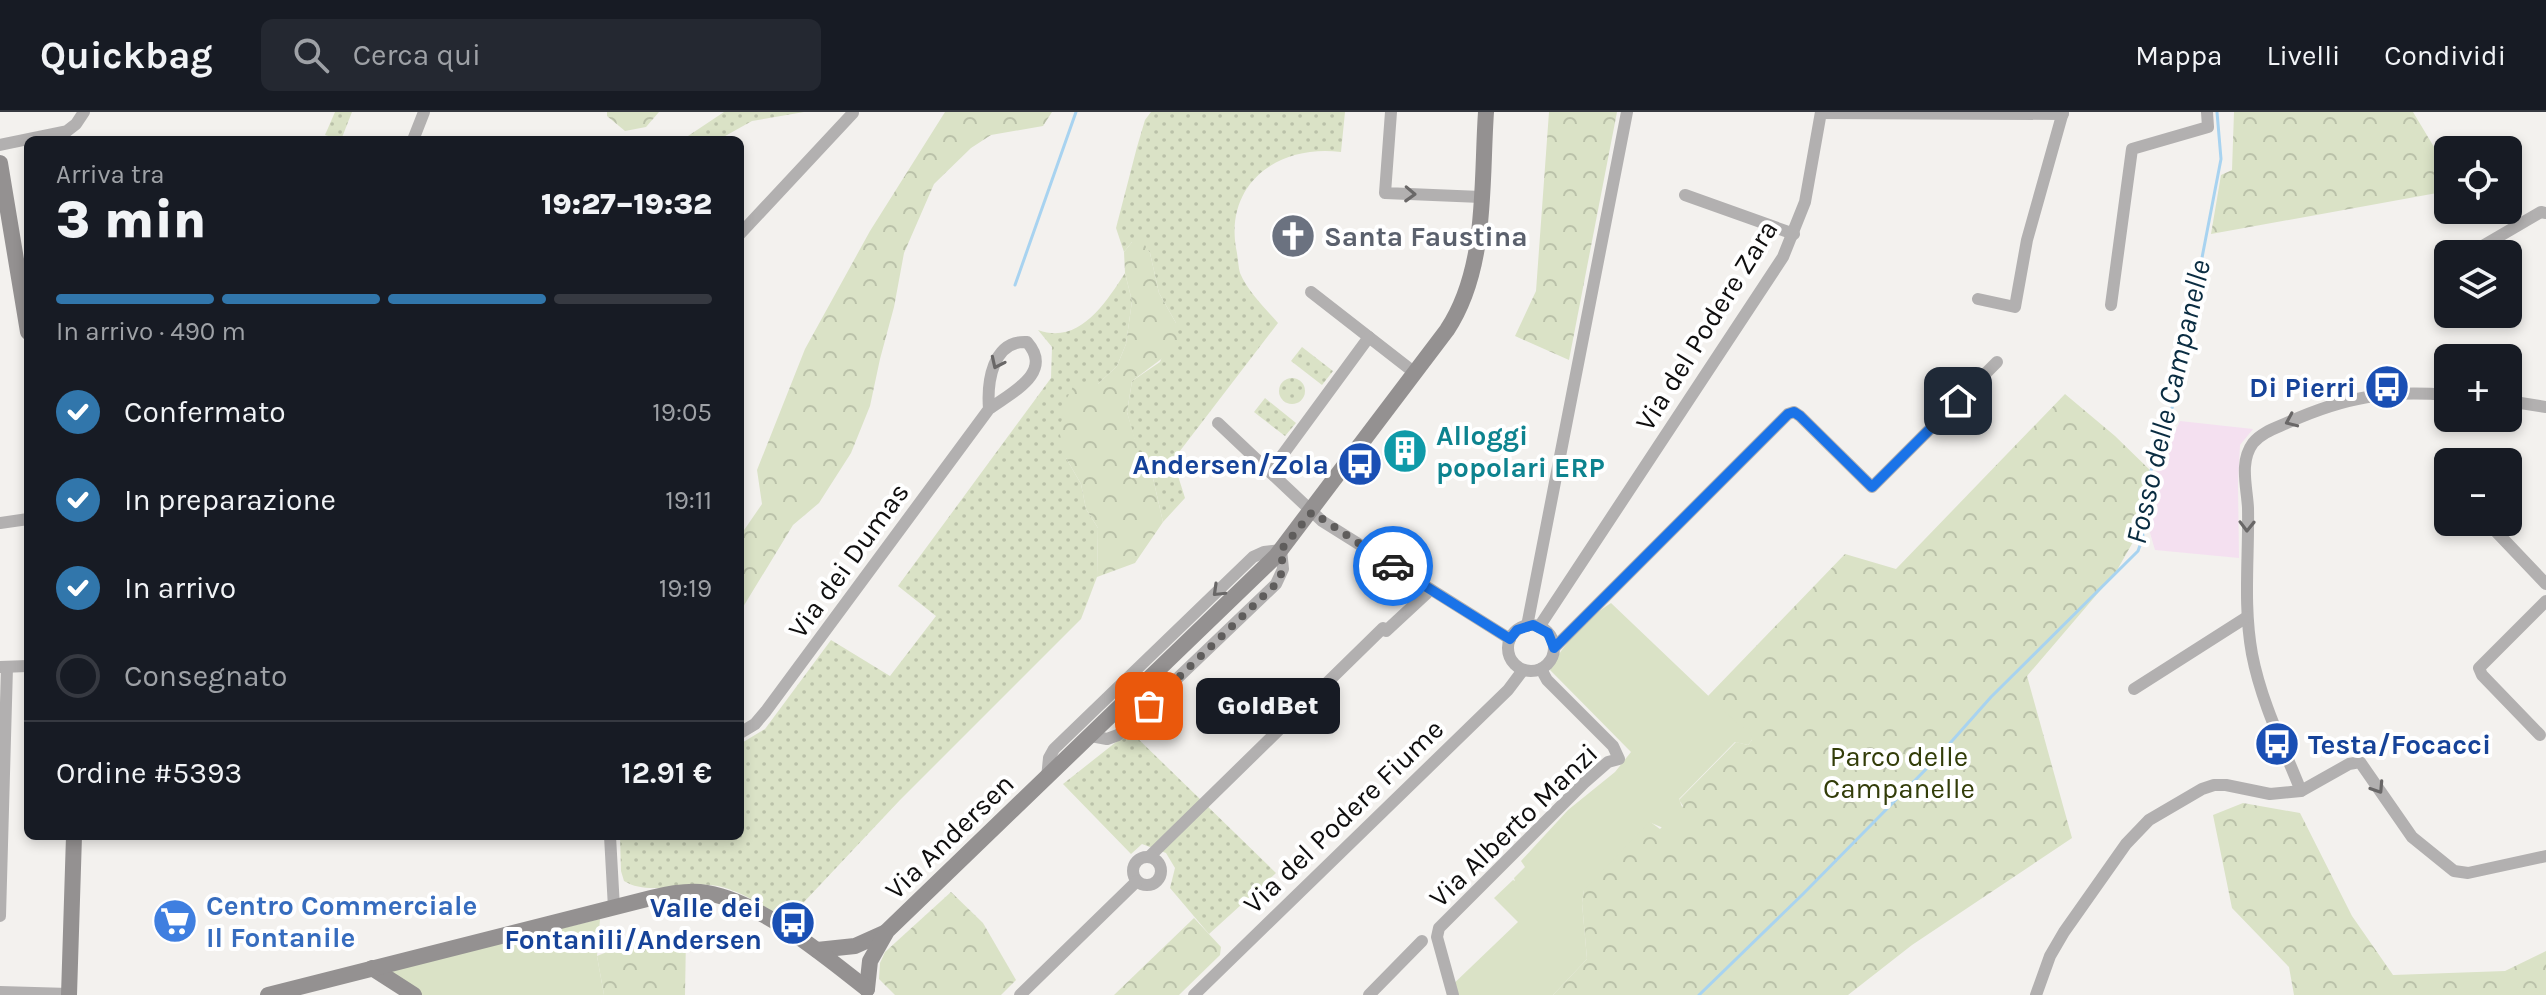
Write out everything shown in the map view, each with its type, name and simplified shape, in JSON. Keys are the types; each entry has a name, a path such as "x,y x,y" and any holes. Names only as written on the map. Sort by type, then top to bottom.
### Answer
{"street":[{"path":"43,136 67,131 84,112"},
{"path":"415,136 424,112"},
{"path":"1391,112 1385,193 1481,197"},
{"name":"Via Andersen","path":"870,992 870,961 887,931 1281,550 1451,323 1464,297 1476,252 1486,112"},
{"path":"1533,626 1627,112"},
{"path":"2111,305 2132,149 2208,127 2207,112"},
{"path":"744,230 853,113"},
{"path":"1821,113 2063,113 2027,240 2015,307 1978,299"},
{"name":"Via del Podere Zara","path":"1533,626 1776,268 1794,234 1805,202 1821,113"},
{"path":"0,145 24,140"},
{"path":"0,163 5,223 24,313"},
{"path":"1685,195 1794,234"},
{"path":"2493,240 2541,212 2546,213"},
{"path":"1311,292 1415,373"},
{"path":"1270,472 1369,337"},
{"path":"1018,341 1027,342 1035,351 1034,375 989,409 987,386 1001,351 1018,341"},
{"path":"1554,648 1551,637 1533,626 1517,630 1510,639 1510,658 1523,670 1541,669 1550,661 1554,648 1788,414 1794,412 1800,416 1872,487 1997,362"},
{"path":"2301,791 2266,702 2252,653 2247,617 2245,470 2249,449 2266,432 2344,400 2391,394 2434,395"},
{"path":"2522,403 2546,407"},
{"name":"Via dei Dumas","path":"744,731 766,711 989,409"},
{"path":"1218,423 1312,512 1510,639"},
{"path":"0,523 24,520"},
{"path":"2500,536 2546,584"},
{"name":"Via Andersen","path":"1047,778 1051,754 1080,724 1249,560 1264,552 1281,550"},
{"path":"1150,856 1161,865 1161,875 1151,885 1137,881 1133,873 1134,864 1150,856 1383,628 1386,631 1427,593"},
{"path":"2540,735 2482,675 2479,668 2546,601"},
{"path":"2134,689 2247,617"},
{"path":"0,916 3,667 24,666"},
{"name":"Via Alberto Manzi","path":"1453,995 1437,937 1439,928 1584,783 1608,762 1619,759 1613,746 1547,680 1541,669"},
{"name":"Via del Podere Fiume","path":"1194,995 1501,696 1523,670"},
{"path":"2036,995 2050,956 2064,932 2126,844 2149,820 2214,785 2270,794 2301,791 2349,764 2360,762 2412,837 2452,870 2468,873 2546,856"},
{"path":"0,992 69,994 74,840"},
{"path":"610,840 614,908"},
{"path":"1020,995 1137,881"},
{"path":"268,995 668,894 704,892 746,907 817,950 870,992"},
{"name":"Via Andersen","path":"817,950 855,946 887,931"},
{"path":"1369,995 1422,941"},
{"path":"400,962 407,990"},
{"path":"372,968 407,990"}],"shaded area":[{"path":"2180,421 2253,429 2240,445 2239,558 2155,550 2146,519 2155,475"}],"green space":[{"path":"335,112 352,112 343,136 325,135"},
{"path":"607,112 659,112 646,127 625,131 607,116"},
{"path":"724,112 804,112 752,121 725,136 688,136"},
{"path":"945,112 1052,112 1043,126 991,135 971,148 934,184 904,253 870,406 851,453 819,503 793,525 744,605 744,530 762,504 757,470 805,349 870,231"},
{"path":"1151,112 1345,112 1341,152 1297,154 1278,161 1248,187 1239,204 1235,225 1240,273 1252,293 1278,323 1173,460 1185,498 1163,522 1153,478 1140,460 1127,412 1132,381 1160,362 1176,323 1159,293 1150,253 1142,242 1132,242 1124,252 1116,228 1145,120"},
{"path":"1549,112 1617,112 1569,360 1515,336 1536,291"},
{"path":"2234,112 2413,112 2434,147 2434,194 2211,234 2221,175 2232,170"},
{"path":"1132,242 1143,242 1150,253 1159,293 1176,323 1180,345 1132,381 1127,412 1141,460 1153,478 1163,522 1135,563 1097,577 1098,528 1086,509 1081,484 1066,458 1059,431 1067,398 1076,381 1098,384 1117,366 1126,344 1132,301 1124,252"},
{"path":"1125,273 1132,301 1126,344 1117,366 1098,384 1066,458 1081,484 1086,509 1098,528 1097,577 1081,619 900,800 787,920 727,888 694,885 645,888 624,881 620,840 744,840 744,742 765,729 831,640 890,676 936,616 898,586 1051,378 1052,347 1038,330 1053,333 1078,327 1109,297"},
{"path":"1302,347 1333,371 1322,385 1291,361"},
{"path":"1292,378 1301,382 1305,391 1301,400 1292,404 1283,400 1279,391 1283,382"},
{"name":"Parco delle Campanelle","path":"2065,394 2155,475 2146,519 2116,572 2027,676 2072,838 1912,945 1848,995 1553,995 1587,959 1582,903 1584,889 1649,821 1660,829 1683,806 1679,800 1736,742 1748,745 1752,740 1708,696 1845,554 1896,569"},
{"path":"1265,398 1296,423 1285,436 1254,412"},
{"path":"1611,603 1740,726 1750,729 1752,740 1748,745 1735,742 1679,799 1684,812 1676,828 1668,830 1649,822 1584,890 1582,903 1587,959 1553,995 1447,995 1446,991 1518,922 1494,898 1515,881 1514,878 1525,867 1521,861 1568,810 1615,772 1631,752 1550,670 1576,633"},
{"path":"1130,731 1276,873 1209,934 1170,888 1175,868 1166,853 1142,844 1131,854 1063,784"},
{"path":"2243,803 2300,813 2352,916 2393,975 2505,971 2546,951 2546,995 2294,995 2289,967 2232,908 2213,815"},
{"path":"951,892 983,923 1016,980 1001,995 895,995 879,979 880,963 885,952"},
{"path":"1194,918 1221,947 1220,955 1179,995 1114,995"},
{"path":"600,919 597,956 604,995 417,995 388,971"},
{"path":"652,934 686,936 685,995 604,995 597,956"}],"waterway":[{"path":"1015,285 1076,112"},
{"name":"Fosso delle Campanelle","path":"1699,995 1803,894 1936,759 1991,697 2138,551 2143,537 2140,502 2175,398 2221,159 2217,112"}],"way so far":[{"path":"1149,706 1278,582 1283,569 1281,550 1312,512 1393,566"}],"place":[{"name":"Santa Faustina","path":"1293,236"},
{"name":"Di Pierri","path":"2387,387"},
{"name":"Alloggi popolari ERP","path":"1405,451"},
{"name":"Andersen/Zola","path":"1360,464"},
{"name":"GoldBet","path":"1149,706"},
{"name":"Testa/Focacci","path":"2277,744"},
{"name":"Centro Commerciale Il Fontanile","path":"175,921"},
{"name":"Valle dei Fontanili/Andersen","path":"793,923"}],"route":[{"path":"1393,566 1510,639 1517,630 1527,626 1544,629 1551,637 1554,648 1788,414 1794,412 1800,416 1872,487 1958,401"}]}
